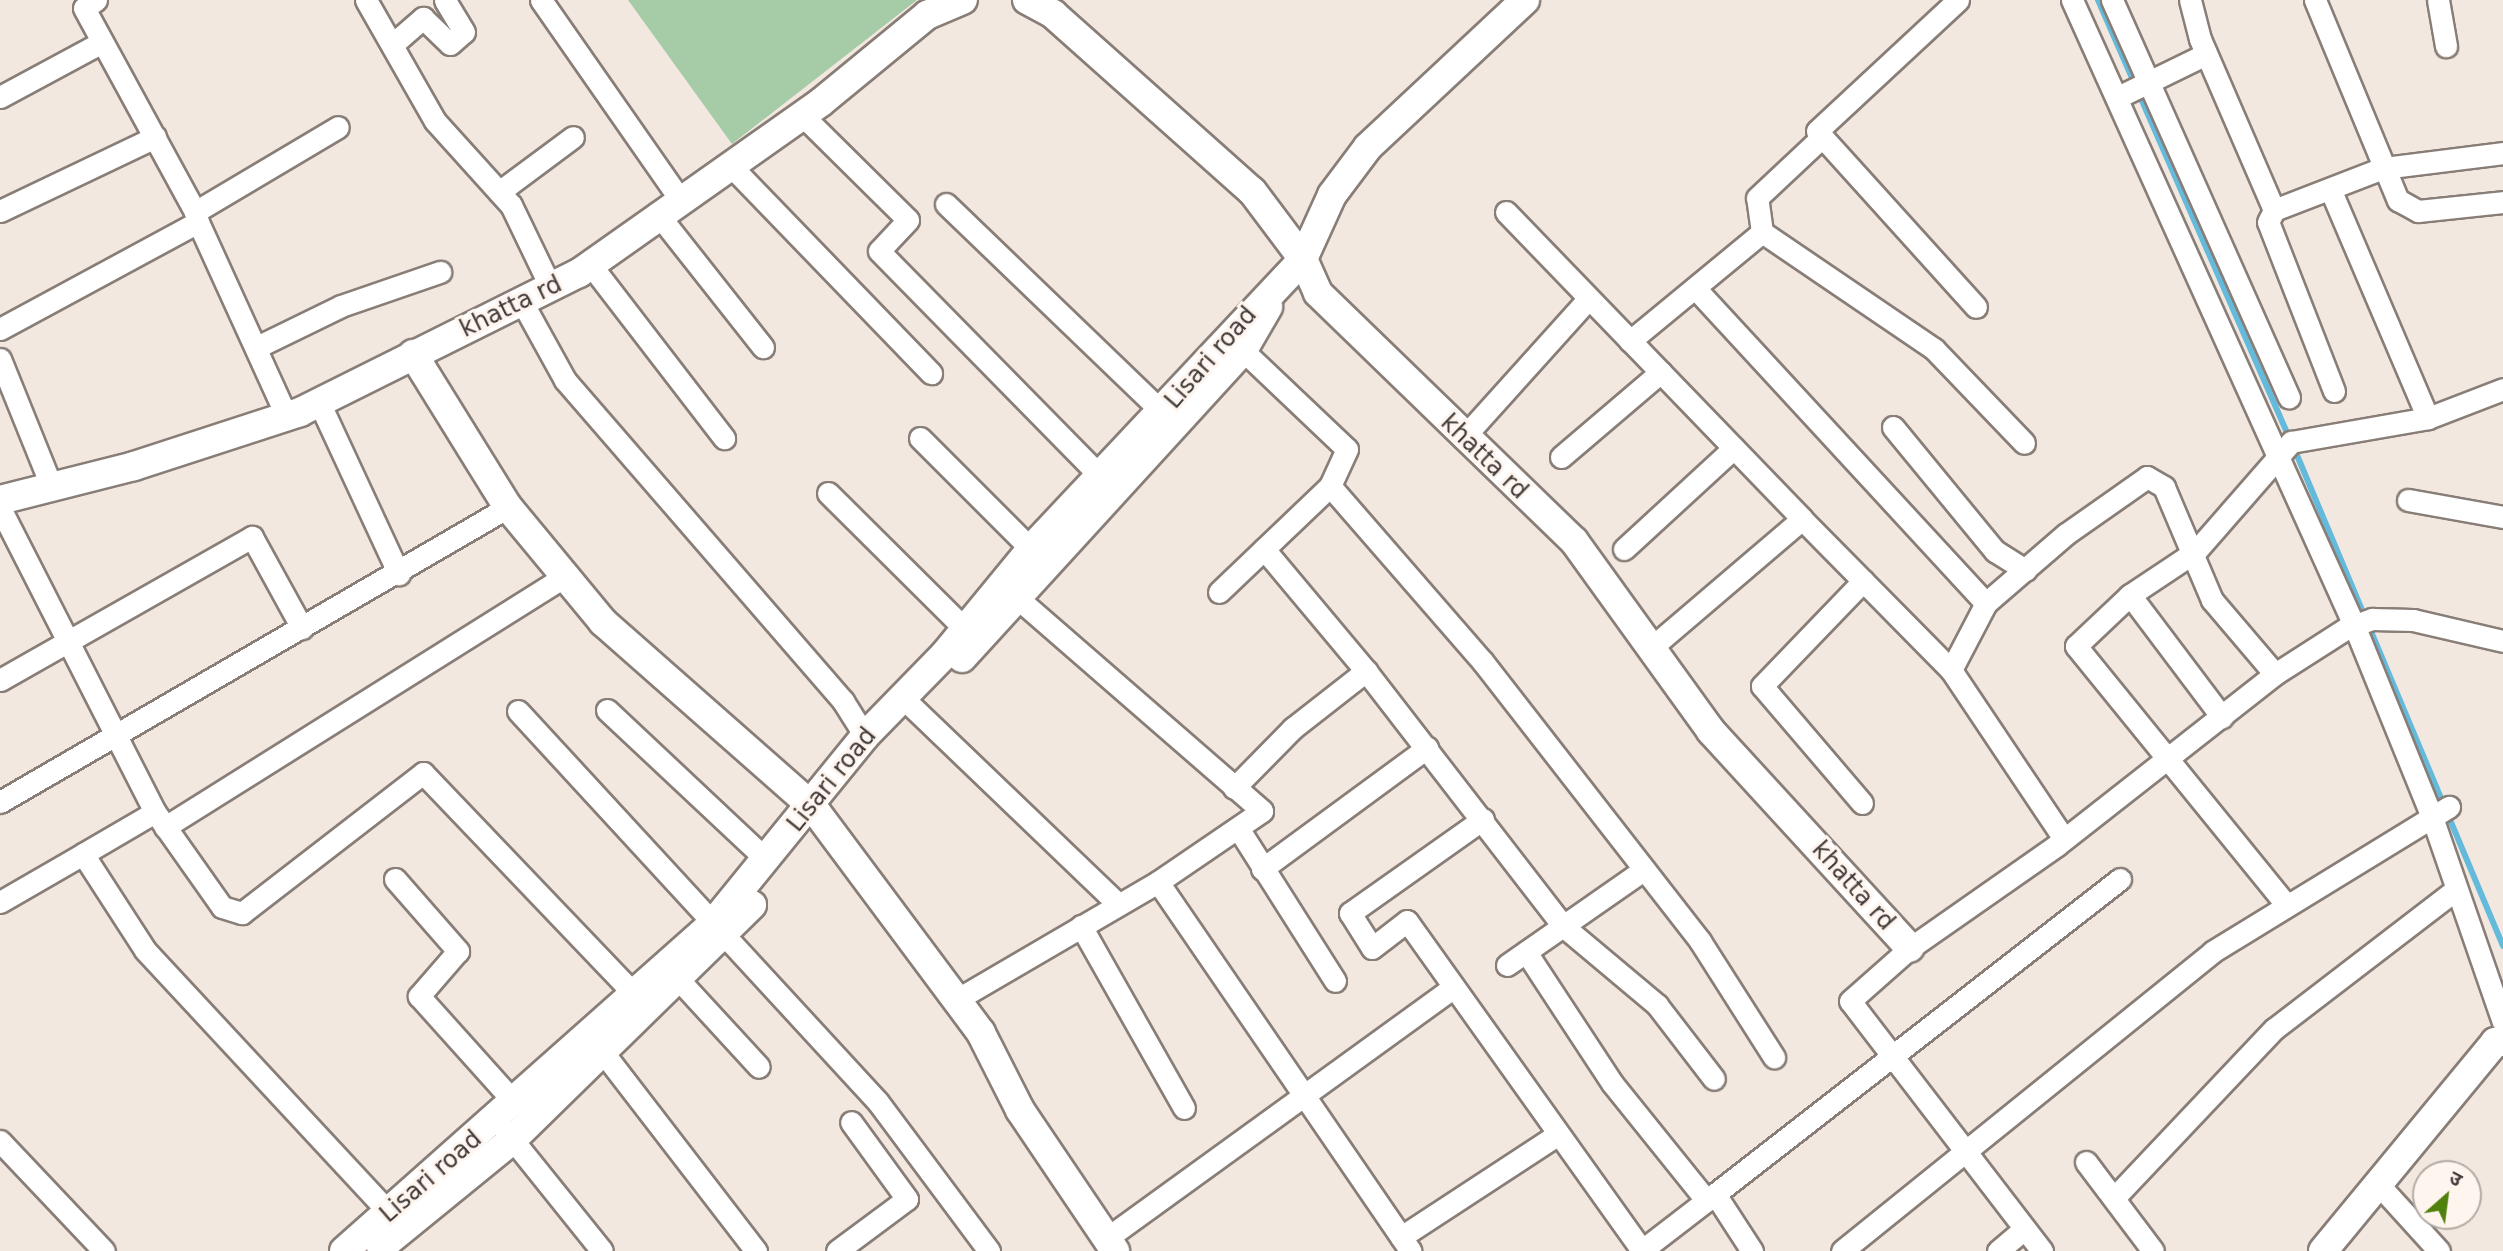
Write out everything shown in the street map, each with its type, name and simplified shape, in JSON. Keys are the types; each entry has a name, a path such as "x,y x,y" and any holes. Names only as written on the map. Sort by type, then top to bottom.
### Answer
{"street":[{"path":"96,0 84,8 197,217 286,417"},
{"path":"366,0 435,121 499,192 551,288"},
{"path":"393,44 423,18 450,44 464,32 445,0"},
{"path":"541,0 668,206 763,347"},
{"name":"khatta rd","path":"0,500 52,488 286,417 551,288 590,264 668,206 802,115 928,15 963,0"},
{"name":"khatta rd","path":"1027,0 1053,14 1252,191 1295,267 1318,293 1403,371 1463,438 1574,541 1711,731 1910,948"},
{"name":"Lisari road","path":"720,930 767,860 817,813 865,736 907,702 1011,592 1235,343 1295,267 1332,195 1368,147 1525,0"},
{"path":"1958,0 1817,131 1976,307"},
{"path":"2072,0 2118,97 2277,458 2441,812 2454,891 2503,1022"},
{"path":"2112,0 2289,397"},
{"path":"2190,0 2206,54 2274,210"},
{"path":"2315,0 2398,200 2418,211 2503,202"},
{"path":"2438,0 2446,46"},
{"path":"0,97 102,42"},
{"path":"2118,97 2206,54"},
{"path":"802,115 908,220 879,251 1101,477"},
{"path":"0,329 197,217 338,127"},
{"path":"0,211 155,137"},
{"path":"499,192 573,137"},
{"path":"1822,137 1757,198 1762,232 1934,349 2024,443"},
{"path":"2334,391 2268,222 2274,210 2331,191 2383,168 2503,153"},
{"path":"729,164 931,373"},
{"path":"2331,191 2428,418"},
{"path":"946,204 1163,413"},
{"path":"1506,212 1951,670 2063,837"},
{"path":"1630,341 1762,232"},
{"path":"590,264 723,438"},
{"path":"257,347 341,306 440,272"},
{"path":"1695,288 1986,603"},
{"path":"1463,438 1589,298"},
{"path":"522,302 565,380 844,701 865,736"},
{"path":"1219,592 1330,486 1347,449 1235,343"},
{"name":"Lisari road","path":"344,1251 508,1121 597,1044 720,930 965,629 1011,592 1031,549 1235,343"},
{"path":"413,354 508,507 603,622 817,813 956,1000 1111,1245 1304,1095 1454,987"},
{"path":"0,359 52,488"},
{"path":"1561,457 1661,372"},
{"path":"2284,902 2076,646 2130,595 2196,551 2291,442 2428,418 2503,389"},
{"path":"319,402 399,574"},
{"path":"1893,427 1995,551 2026,570"},
{"path":"920,439 1031,549"},
{"path":"1624,549 1734,448"},
{"path":"1951,670 1986,603 2147,478 2164,487 2196,551 2212,600 2275,674"},
{"path":"1330,486 1483,662 1700,941 1774,1057"},
{"path":"828,493 965,629"},
{"path":"2409,500 2503,517"},
{"path":"0,802 114,733 399,574 508,507"},
{"path":"0,508 160,820 222,907 242,912 422,773 635,995"},
{"path":"1651,648 1802,519"},
{"path":"0,680 252,537 302,628"},
{"path":"1264,549 1366,671 1483,819 1563,926 1657,1005 1714,1079"},
{"path":"0,902 83,854 160,820 566,575"},
{"path":"1861,803 1762,686 1863,581"},
{"path":"956,1000 1158,882 1262,811 1011,592"},
{"path":"2130,595 2222,717"},
{"path":"2042,1251 1850,1001 1910,948 2168,759 2275,674 2354,625 2413,620 2503,641"},
{"path":"1234,788 1293,728 1366,671"},
{"path":"907,702 1118,904"},
{"path":"607,710 767,860"},
{"path":"518,711 878,1102 989,1251"},
{"path":"1262,869 1427,748"},
{"path":"1842,1251 2212,952 2284,902 2441,812"},
{"path":"1483,819 1350,913 1373,948 1407,922 1641,1251 1895,1060 2120,879"},
{"path":"1238,828 1335,981"},
{"path":"83,854 145,950 390,1214"},
{"path":"1507,965 1643,870"},
{"path":"395,879 458,951 419,996 602,1251"},
{"path":"1158,882 1406,1244 1557,1135"},
{"path":"2113,1198 2273,1028 2454,891"},
{"path":"1080,926 1184,1108"},
{"path":"1526,952 1612,1083 1711,1198 1752,1251"},
{"path":"673,974 759,1067"},
{"name":"Lisari road","path":"375,1251 508,1121 597,1044 635,995 673,974"},
{"path":"2323,1251 2495,1042 2503,1042"},
{"path":"597,1044 756,1251"},
{"path":"837,1251 907,1199 851,1122"},
{"path":"0,1141 104,1251"},
{"path":"2086,1161 2154,1251"},
{"path":"2379,1185 2439,1251"},
{"path":"1998,1251 2024,1229"}],"green space":[{"path":"628,0 917,0 732,144"}],"waterway":[{"path":"2098,0 2289,438"},
{"path":"2294,448 2503,946"}]}
